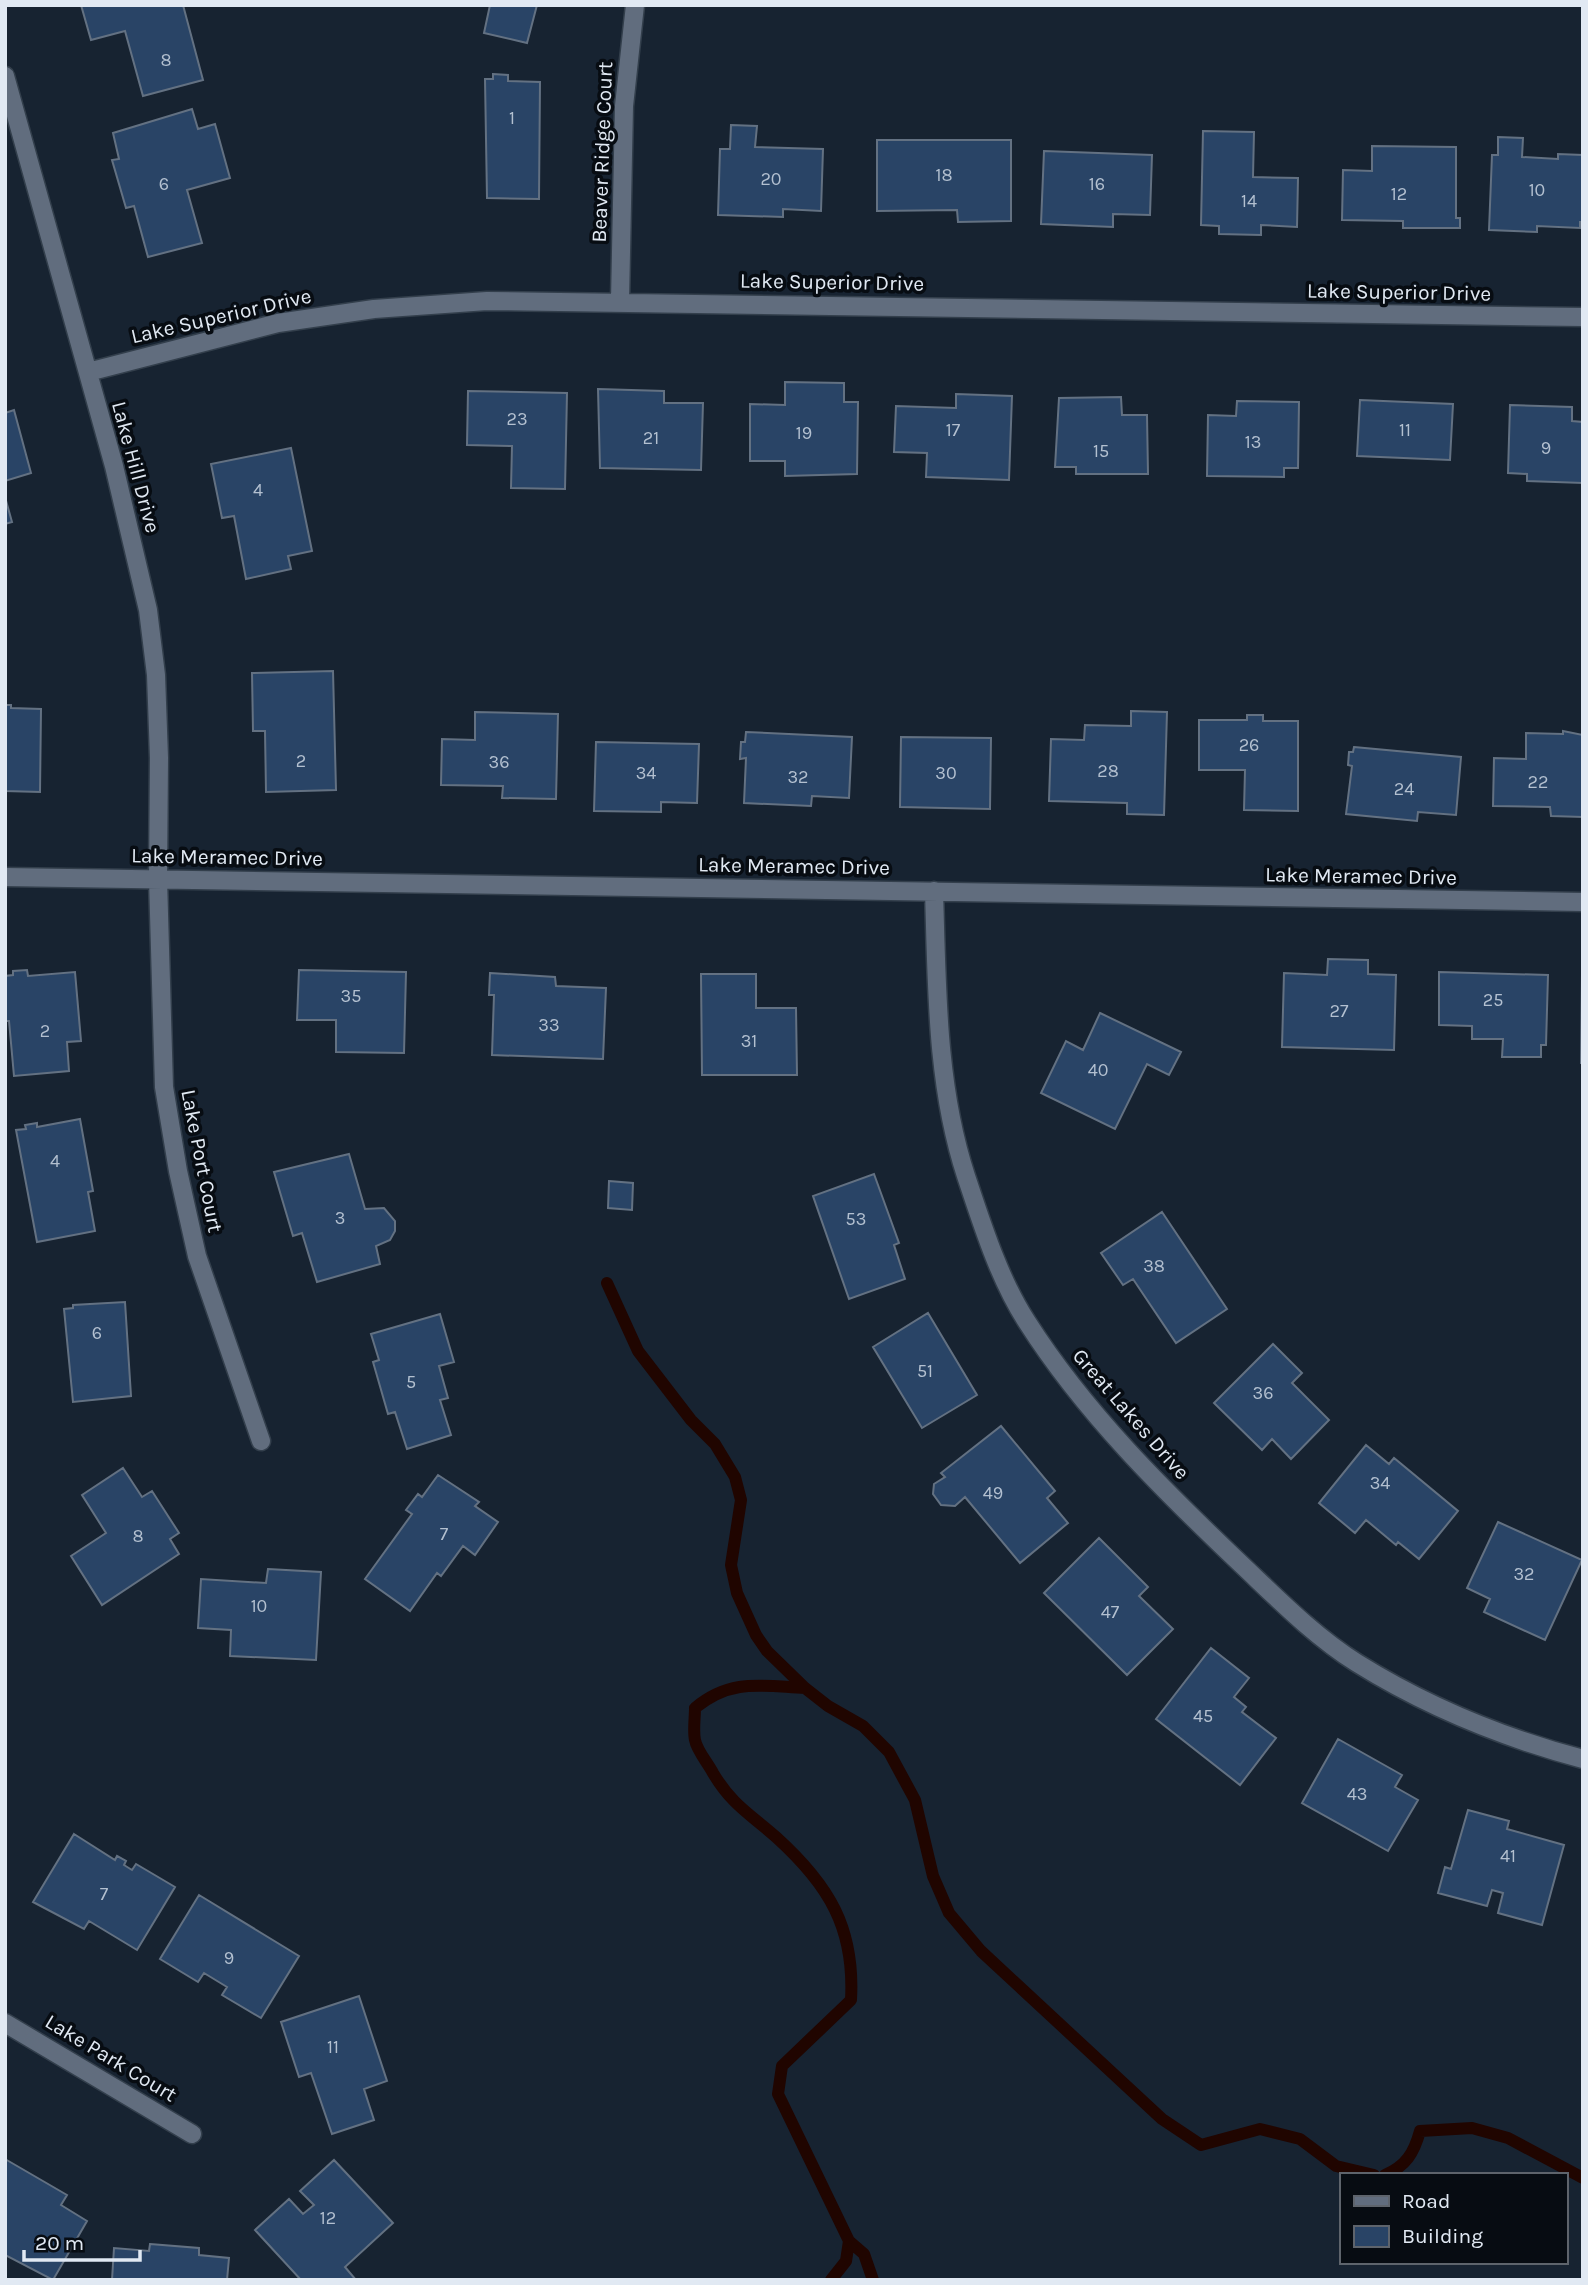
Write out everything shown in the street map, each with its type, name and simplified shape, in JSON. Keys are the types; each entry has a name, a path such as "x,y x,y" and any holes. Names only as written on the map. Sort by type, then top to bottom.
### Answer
{"street":[{"name":"Beaver Ridge Court","path":"621,301 624,106 635,5"},
{"name":"Lake Hill Drive","path":"5,76 88,372 148,610 156,675 159,758 158,879"},
{"name":"Lake Superior Drive","path":"88,372 278,323 374,309 487,301 1583,317"},
{"name":"Lake Meramec Drive","path":"5,877 1583,902"},
{"name":"Lake Port Court","path":"158,879 164,1087 178,1171 204,1281 261,1441"},
{"name":"Great Lakes Drive","path":"934,891 938,1004 947,1097 965,1173 994,1253 1025,1320 1069,1382 1133,1456 1221,1545 1291,1611 1355,1662 1432,1703 1526,1744 1583,1759"},
{"name":"Lake Park Court","path":"5,2023 192,2134"}],"building":[{"path":"81,5 183,5 203,80 143,96 125,31 91,40"},
{"path":"490,5 537,5 527,43 484,33"},
{"path":"493,74 508,75 508,81 540,82 539,199 487,198 485,79 493,79"},
{"path":"192,109 198,129 215,124 230,178 187,190 202,243 148,257 134,206 126,208 112,160 119,159 113,133"},
{"path":"731,125 757,126 755,147 823,149 821,211 783,209 783,217 718,215 720,149 730,149"},
{"path":"1203,131 1254,132 1253,177 1298,178 1297,227 1261,225 1261,235 1219,234 1219,226 1201,225"},
{"path":"1498,137 1523,138 1522,157 1558,159 1558,154 1583,155 1583,222 1580,222 1580,228 1537,226 1537,232 1489,230 1492,155 1498,155"},
{"path":"877,140 1011,140 1011,221 958,222 957,210 877,211"},
{"path":"1372,146 1456,147 1456,218 1460,218 1460,228 1403,228 1403,221 1342,220 1343,170 1372,171"},
{"path":"1044,151 1152,155 1150,215 1113,214 1113,227 1041,224"},
{"path":"785,382 844,383 844,402 858,402 857,474 785,476 785,461 750,461 750,404 785,405"},
{"path":"598,389 664,391 664,403 703,403 701,470 600,468"},
{"path":"468,391 567,393 565,489 511,488 512,446 467,445"},
{"path":"956,394 1012,396 1009,480 926,477 927,453 894,452 896,406 956,408"},
{"path":"1121,397 1122,415 1147,415 1148,474 1076,474 1076,467 1055,467 1059,398"},
{"path":"1360,400 1453,404 1450,460 1357,456"},
{"path":"1237,401 1299,402 1298,468 1284,468 1284,477 1207,476 1208,415 1236,416"},
{"path":"1510,405 1572,407 1572,421 1583,422 1583,483 1527,481 1527,474 1508,473"},
{"path":"14,410 31,473 5,481 5,413"},
{"path":"291,448 312,551 288,556 291,569 246,579 234,516 222,518 211,464"},
{"path":"5,497 12,522 5,524"},
{"path":"333,671 336,790 266,792 265,731 253,731 252,673"},
{"path":"5,705 11,705 11,708 41,709 40,792 5,791"},
{"path":"1131,711 1167,712 1164,815 1127,814 1127,803 1049,801 1051,739 1084,740 1085,725 1131,726"},
{"path":"475,712 558,714 556,799 502,798 503,786 441,785 442,739 475,740"},
{"path":"1247,715 1263,715 1263,721 1298,721 1298,811 1244,810 1245,770 1199,770 1199,720 1247,720"},
{"path":"1563,731 1583,735 1583,817 1551,816 1550,807 1493,806 1494,758 1526,759 1526,733 1563,734"},
{"path":"746,732 852,737 849,798 812,796 811,806 744,803 746,758 740,759 741,742 745,742"},
{"path":"901,737 991,738 990,809 900,807"},
{"path":"596,742 699,744 697,803 661,802 661,812 594,811"},
{"path":"1354,747 1461,757 1456,815 1418,812 1417,821 1346,814 1352,766 1348,765 1349,752 1353,752"},
{"path":"1328,959 1368,960 1368,974 1396,975 1394,1050 1282,1047 1284,973 1327,975"},
{"path":"27,970 28,976 75,972 81,1041 67,1042 69,1071 14,1076 9,1021 5,1021 5,976 13,975 13,971"},
{"path":"299,970 406,972 404,1053 336,1052 336,1020 297,1020"},
{"path":"1439,972 1548,975 1546,1045 1541,1045 1541,1057 1502,1057 1503,1039 1472,1039 1472,1026 1439,1025"},
{"path":"490,973 555,977 556,986 606,988 603,1059 492,1055 494,995 489,995"},
{"path":"701,974 756,974 756,1008 796,1008 797,1075 702,1075"},
{"path":"1582,974 1583,1063 1581,1063"},
{"path":"1100,1013 1181,1052 1169,1075 1147,1064 1115,1129 1041,1093 1066,1041 1083,1050"},
{"path":"80,1119 93,1191 88,1192 95,1231 37,1242 16,1130 26,1129 25,1125 37,1123 37,1127"},
{"path":"349,1154 365,1209 384,1208 395,1221 395,1231 390,1240 376,1246 380,1264 317,1282 302,1233 293,1236 274,1172"},
{"path":"874,1174 899,1243 894,1245 905,1279 849,1299 813,1196"},
{"path":"609,1181 633,1183 632,1210 608,1208"},
{"path":"1162,1212 1227,1309 1176,1343 1133,1279 1123,1285 1101,1253"},
{"path":"125,1302 131,1396 73,1402 64,1309 73,1308 73,1305"},
{"path":"928,1313 977,1395 922,1428 873,1347"},
{"path":"440,1314 454,1362 439,1366 448,1398 440,1400 451,1435 407,1449 395,1412 388,1414 373,1362 379,1360 371,1334"},
{"path":"1273,1344 1302,1373 1292,1383 1329,1420 1291,1459 1272,1439 1262,1450 1214,1403"},
{"path":"1001,1426 1055,1491 1047,1498 1068,1523 1020,1563 965,1497 955,1506 941,1505 933,1494 934,1484 945,1477 941,1473"},
{"path":"1366,1445 1389,1464 1394,1458 1458,1511 1419,1559 1398,1542 1396,1545 1366,1520 1355,1533 1319,1503"},
{"path":"123,1468 142,1497 152,1491 179,1533 170,1539 179,1554 102,1605 71,1556 106,1533 82,1495"},
{"path":"438,1475 479,1502 475,1506 498,1522 475,1555 463,1546 441,1576 437,1573 410,1611 365,1579 412,1514 406,1510 418,1494 422,1497"},
{"path":"1498,1522 1582,1560 1545,1640 1484,1612 1490,1599 1467,1588"},
{"path":"1099,1538 1148,1587 1139,1596 1173,1629 1127,1675 1044,1593"},
{"path":"268,1569 321,1572 316,1660 230,1656 231,1630 198,1628 201,1579 266,1583"},
{"path":"1211,1648 1249,1678 1234,1697 1246,1707 1242,1712 1276,1738 1240,1785 1156,1719"},
{"path":"1338,1739 1402,1775 1395,1787 1418,1800 1388,1851 1302,1803"},
{"path":"1468,1810 1509,1821 1507,1829 1564,1845 1542,1925 1498,1913 1503,1893 1492,1890 1487,1906 1438,1893 1445,1867 1451,1869"},
{"path":"74,1834 115,1860 117,1856 126,1861 124,1865 132,1870 136,1864 175,1887 137,1950 89,1921 84,1929 33,1902"},
{"path":"199,1895 299,1956 261,2018 222,1995 227,1987 204,1973 198,1982 160,1959"},
{"path":"359,1996 387,2081 364,2089 374,2120 332,2134 311,2073 299,2077 281,2022"},
{"path":"5,2159 67,2195 61,2205 87,2221 53,2280 5,2255"},
{"path":"334,2160 393,2223 345,2267 356,2280 301,2280 255,2230 289,2199 303,2214 314,2205 300,2191"},
{"path":"150,2244 199,2248 199,2255 229,2258 227,2280 112,2280 114,2248 149,2251"}],"waterway":[{"path":"607,1283 638,1351 691,1420 715,1444 735,1477 741,1500 731,1565 737,1593 756,1635 767,1651 805,1688 828,1706 863,1726 889,1752 915,1800 933,1876 949,1913 981,1951 1162,2119 1201,2145 1260,2129 1300,2139 1336,2166 1366,2173"},
{"path":"805,1688 747,1686 721,1692 695,1708 694,1736 700,1753 727,1793 811,1873 835,1910 843,1929 851,1974 851,2000 782,2066 778,2094 849,2241 864,2254 873,2280"},
{"path":"1388,2173 1408,2158 1420,2131 1472,2128 1508,2138 1583,2178"},
{"path":"831,2280 846,2261 849,2241"}]}
